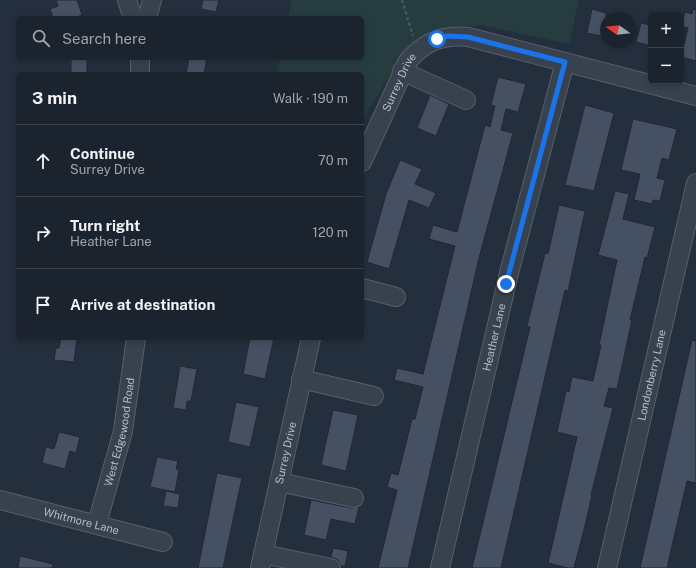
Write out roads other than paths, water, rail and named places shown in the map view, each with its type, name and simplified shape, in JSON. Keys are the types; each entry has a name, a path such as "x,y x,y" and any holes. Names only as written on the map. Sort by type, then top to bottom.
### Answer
{"street":[{"path":"127,0 132,16"},
{"path":"148,16 152,0"},
{"name":"Surrey Drive","path":"364,157 402,71 418,49 437,39 459,36 696,96"},
{"path":"140,60 140,72"},
{"name":"Heather Lane","path":"440,568 510,269 565,62"},
{"path":"402,71 466,100"},
{"name":"Londonberry Lane","path":"607,568 696,183"},
{"path":"364,288 396,296"},
{"name":"West Edgewood Road","path":"97,524 123,431 136,340"},
{"name":"Surrey Drive","path":"262,561 311,340"},
{"path":"301,379 374,396"},
{"path":"279,482 354,498"},
{"name":"Whitmore Lane","path":"0,500 163,542"},
{"path":"262,561 331,568"}]}
